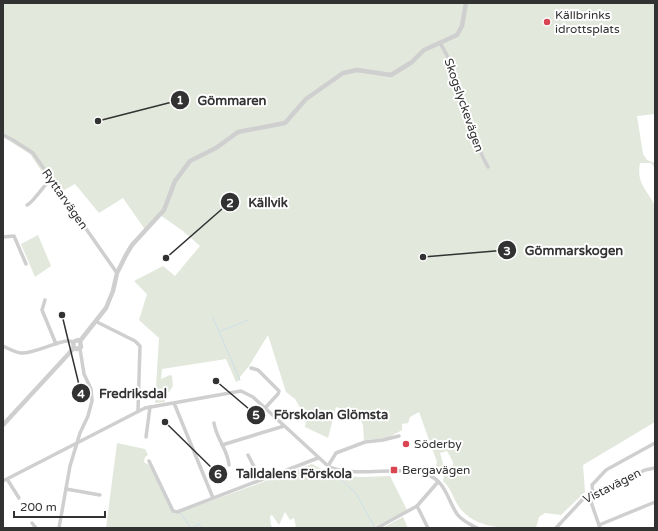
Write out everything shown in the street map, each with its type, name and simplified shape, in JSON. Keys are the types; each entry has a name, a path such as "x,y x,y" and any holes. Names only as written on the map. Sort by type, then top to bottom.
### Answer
{"street":[{"path":"3,346 14,352 25,353 42,350 66,340 73,342 78,340 80,341 97,322 110,300 117,274 132,245 164,210 175,181 190,162 216,148 238,132 285,123 306,99 343,73 357,70 391,75 412,62 424,50 454,38 459,33 466,3"},
{"name":"Skogslyckevägen","path":"440,43 453,66 472,128 488,168"},
{"name":"Ryttarvägen","path":"3,135 14,140 33,153 117,274"},
{"path":"27,205 31,204 40,190 51,179"},
{"path":"3,237 14,236 26,264"},
{"path":"45,300 42,310 56,344"},
{"path":"97,322 135,340 140,346 138,411"},
{"path":"59,528 70,466 92,401 91,389 84,374 80,349 82,344 80,341"},
{"path":"73,342 74,348"},
{"path":"74,348 80,349"},
{"path":"3,424 74,348"},
{"path":"251,368 258,370 279,391 278,394 264,408"},
{"path":"19,498 5,480 138,411 150,407 239,391 246,392 328,466 350,471 419,472 427,474 446,490 459,516 477,528"},
{"path":"174,403 213,498"},
{"path":"146,437 150,407"},
{"path":"214,423 215,430 229,457 229,465"},
{"path":"222,445 284,426"},
{"path":"328,466 336,453 365,442 399,436"},
{"path":"655,443 606,470 592,485 591,496 600,526 655,502"},
{"path":"248,455 261,480"},
{"path":"149,461 173,511 177,512 318,458"},
{"name":"Vistavägen","path":"556,528 573,508 591,496 645,470 655,468"},
{"path":"377,528 417,506 438,482"},
{"path":"66,489 100,495"},
{"path":"417,506 428,528"},
{"path":"32,523 36,528"}],"shaded area":[{"path":"3,3 655,3 655,114 637,116 643,154 647,160 655,163 655,168 651,163 640,163 639,170 643,186 655,206 655,422 583,465 585,492 561,515 545,513 539,517 536,528 505,528 484,524 475,520 466,515 459,507 450,490 443,481 445,470 453,467 453,462 447,451 440,453 444,467 441,474 436,466 437,462 419,412 410,417 408,423 402,424 402,430 388,438 364,440 363,425 358,414 336,407 328,438 305,427 306,421 300,417 301,409 295,399 286,392 268,335 249,366 240,377 240,380 236,382 226,359 162,369 161,379 170,375 172,376 173,386 169,392 164,393 165,402 155,403 159,338 139,320 147,294 134,281 163,266 175,276 200,246 183,231 160,215 146,231 123,198 99,213 75,184 57,194 30,154 3,137"},
{"path":"38,235 51,266 35,277 21,244"},
{"path":"117,443 145,449 148,455 145,457 144,462 149,465 175,514 312,464 335,476 390,476 407,510 373,528 296,528 294,518 290,520 285,512 279,525 272,515 270,516 271,525 273,528 106,528"},
{"path":"403,517 408,528 382,528"}],"waterway":[{"path":"213,318 240,380"},
{"path":"221,331 248,320"},
{"path":"334,473 356,493 375,528"},
{"path":"180,513 191,528"},
{"path":"192,528 199,524 202,528"}],"place":[{"name":"Källbrinks idrottsplats","path":"547,22"},
{"name":"Gömmaren","path":"98,121"},
{"name":"Gömmarskogen","path":"423,257"},
{"name":"Källvik","path":"166,258"},
{"name":"Fredriksdal","path":"62,315"},
{"name":"Förskolan Glömsta","path":"216,381"},
{"name":"Talldalens Förskola","path":"165,422"},
{"name":"Söderby","path":"406,444"},
{"name":"Bergavägen","path":"394,470"}]}
